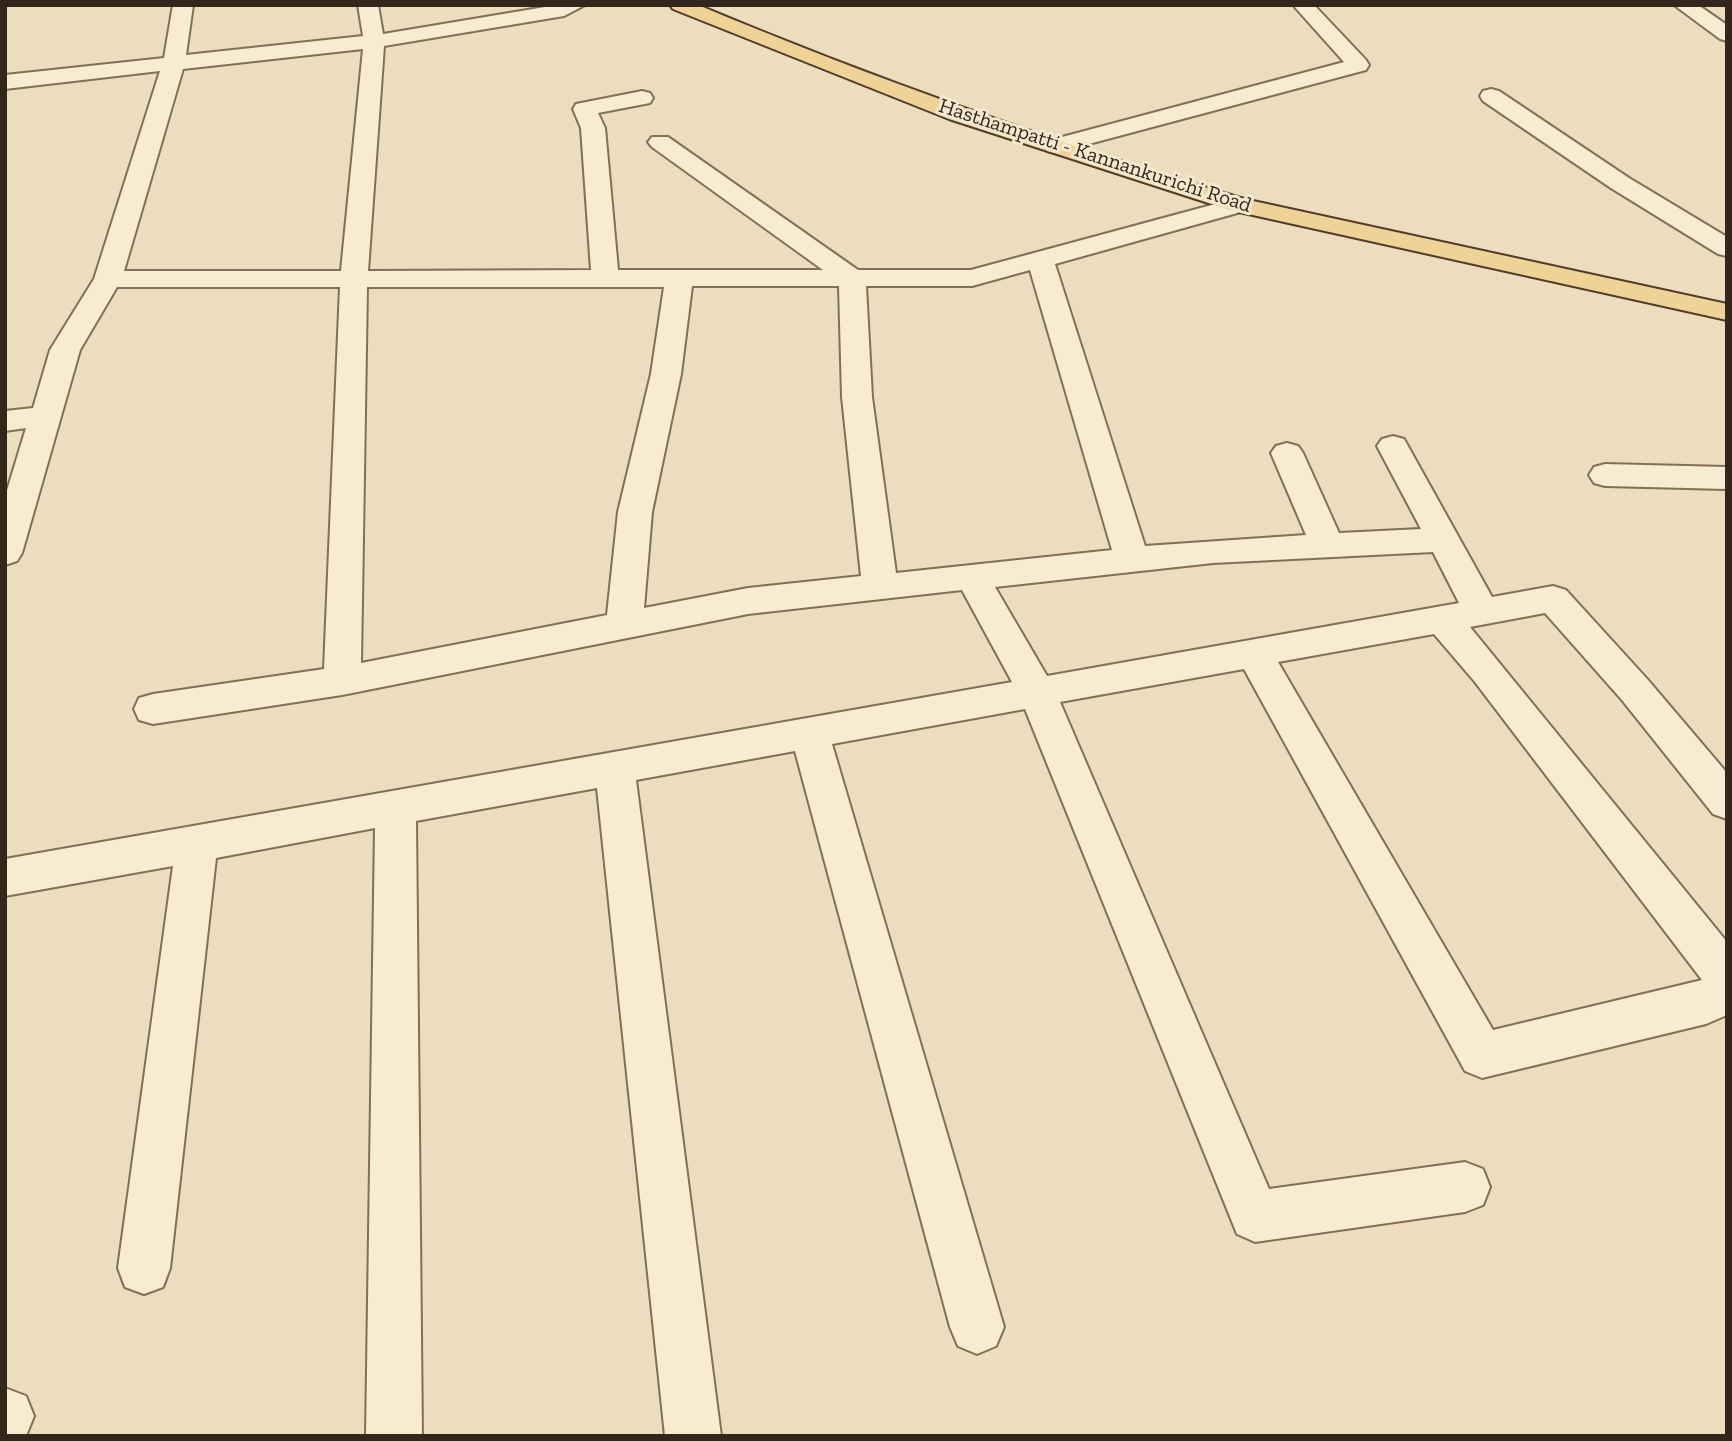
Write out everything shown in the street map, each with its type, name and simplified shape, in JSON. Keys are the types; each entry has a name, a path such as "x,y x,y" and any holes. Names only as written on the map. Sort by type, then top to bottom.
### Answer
{"main road":[{"name":"Hasthampatti - Kannankurichi Road","path":"680,5 794,54 1055,146 1239,205 1727,312"}],"street":[{"path":"5,553 65,350 108,279 174,62 183,5"},
{"path":"342,681 354,279 374,41 368,5"},
{"path":"5,82 426,35 564,10 575,5"},
{"path":"1055,146 1358,65 1303,5"},
{"path":"1684,5 1727,35"},
{"path":"1491,96 1620,183 1727,248"},
{"path":"605,279 593,128 583,108 642,98"},
{"path":"660,142 852,278"},
{"path":"108,279 972,278 1239,205"},
{"path":"1040,258 1132,559"},
{"path":"624,626 635,512 667,374 679,278"},
{"path":"852,278 857,397 880,587"},
{"path":"5,421 46,416"},
{"path":"1393,446 1482,612"},
{"path":"1287,453 1327,545"},
{"path":"1605,475 1727,478"},
{"path":"153,709 342,681 748,601 1213,551 1443,540"},
{"path":"972,577 1037,692 1255,1216 1465,1187"},
{"path":"5,878 1553,599 1635,690 1727,802"},
{"path":"1442,619 1488,672 1727,977"},
{"path":"1254,653 1482,1055 1706,1003 1727,990"},
{"path":"809,733 977,1326"},
{"path":"615,768 693,1436"},
{"path":"394,1436 396,808"},
{"path":"144,1268 197,843"}]}
